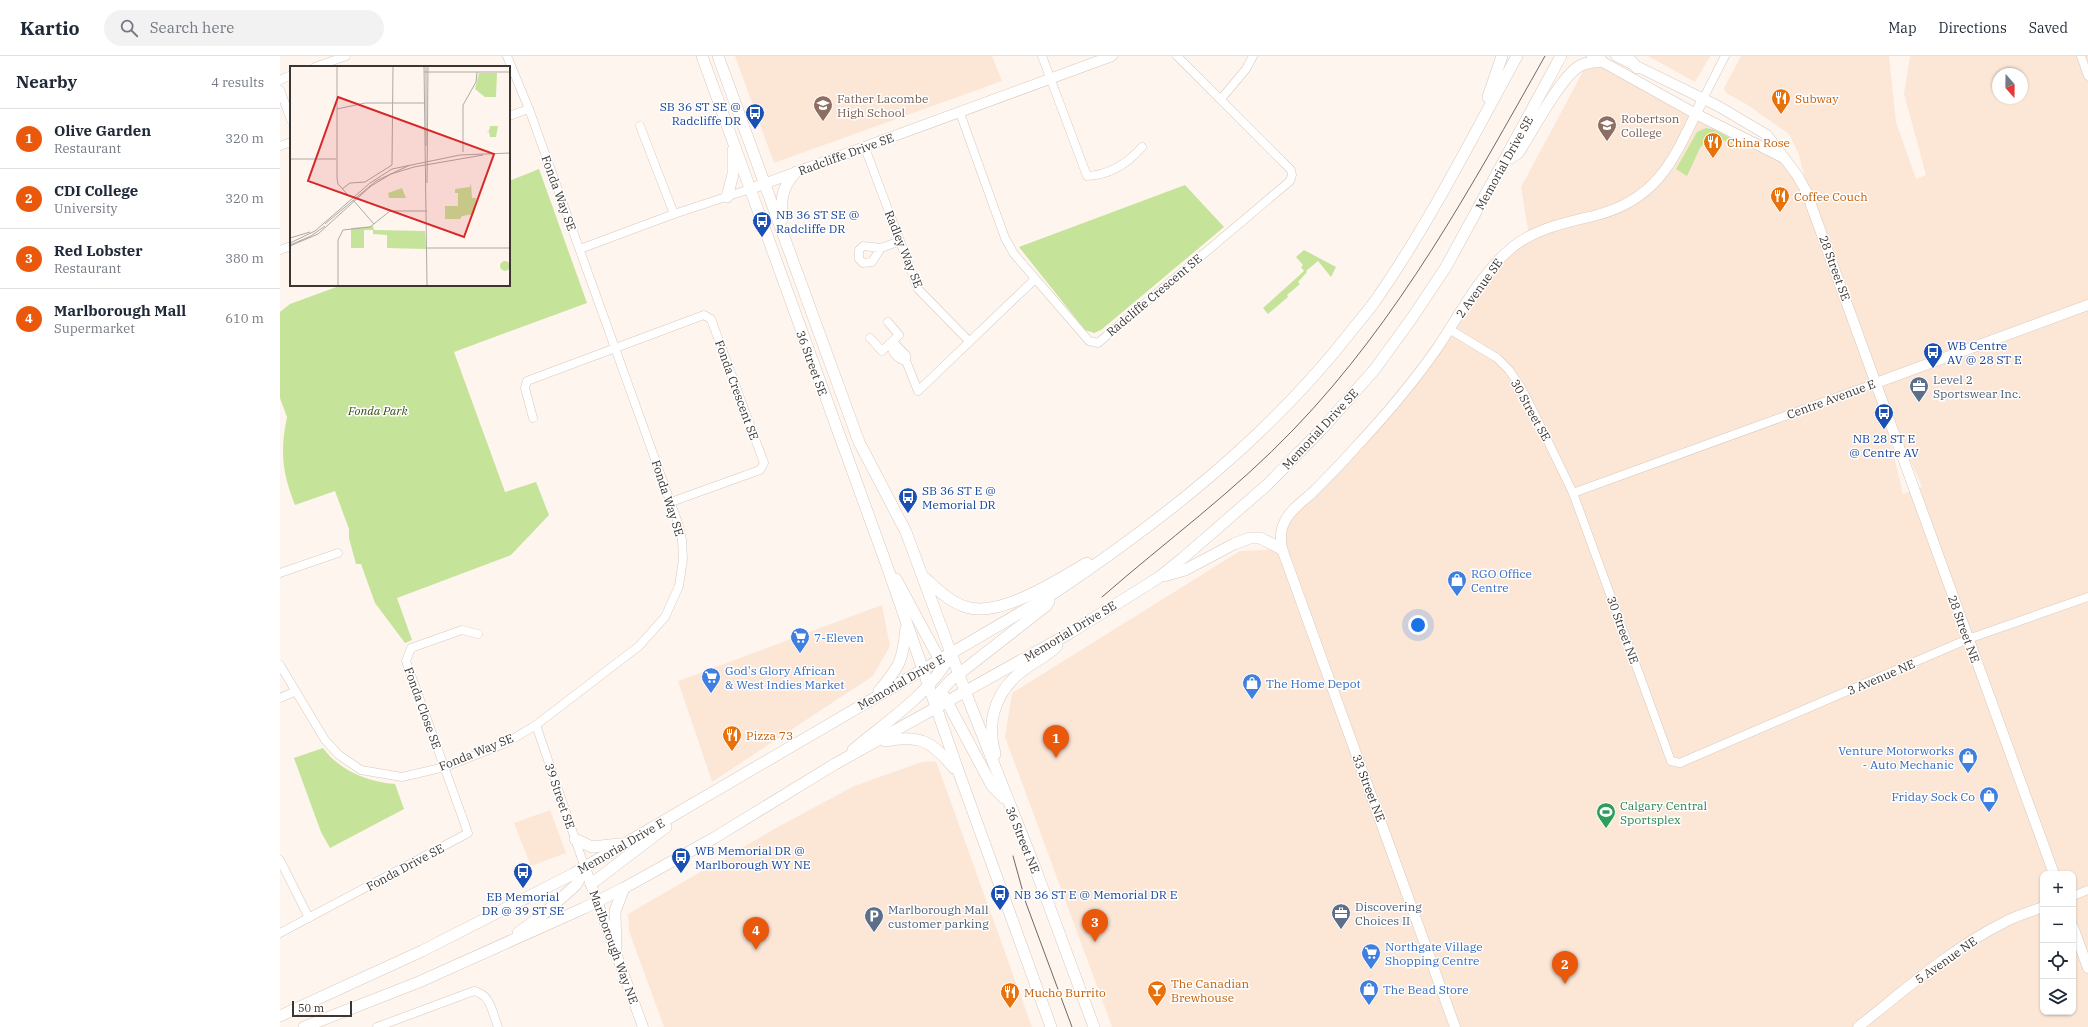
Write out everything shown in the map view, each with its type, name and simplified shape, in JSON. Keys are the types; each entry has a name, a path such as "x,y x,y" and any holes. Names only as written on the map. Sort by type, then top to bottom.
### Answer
{"main road":[{"name":"36 Street SE","path":"702,56 923,669"},
{"name":"36 Street SE","path":"718,56 860,442 892,501 906,532 951,654"},
{"path":"1478,127 1502,56"},
{"path":"955,677 951,654 1054,593 1107,557 1216,472 1262,430 1324,365 1379,296 1420,233 1517,56"},
{"name":"Memorial Drive SE","path":"965,691 1070,633 1158,578 1217,530 1267,485 1322,429 1375,369 1412,318 1446,267 1506,160 1561,56"},
{"path":"1627,56 1637,68"},
{"path":"1506,160 1518,153 1567,77 1578,66 1597,59"},
{"path":"727,197 733,174 734,143"},
{"path":"783,233 782,193 788,180 796,172"},
{"path":"1158,578 1185,570 1234,544 1250,538 1260,538 1282,549"},
{"path":"924,578 943,595 966,607 980,609 1001,605 1027,595 1092,560 1107,557"},
{"path":"304,1027 419,982 624,888 767,807 835,764 937,709 965,691 955,677 942,664 899,583 888,569"},
{"path":"937,709 941,691 955,677 1046,606 1054,593"},
{"path":"874,697 894,674 903,658 906,625"},
{"path":"1000,782 991,727 996,704 1015,676 1053,650 1070,633"},
{"name":"Memorial Drive E","path":"280,1016 422,952 585,868 625,843 923,669 942,664 951,654"},
{"path":"835,764 931,683 942,664"},
{"path":"923,669 931,683 937,709 959,773 1051,1027"},
{"path":"931,683 941,691 948,702 992,786 1007,801"},
{"name":"36 Street NE","path":"965,691 1007,801 1034,865 1094,1027"},
{"path":"877,742 910,737 922,740 935,747 959,773"},
{"path":"590,884 705,797"},
{"path":"575,840 592,847 625,843"},
{"path":"500,946 541,916 576,885 585,868"},
{"path":"616,952 614,911 624,888"}],"street":[{"path":"316,66 326,59 346,56"},
{"name":"Fonda Way SE","path":"280,665 294,692 325,740 339,755 361,770 402,777 445,767 506,743 536,725 639,646 666,617 679,586 683,559 682,540 672,502 615,349 529,109 507,56"},
{"path":"1042,56 1087,176 1097,176 1123,165 1142,147"},
{"name":"Radcliffe Drive SE","path":"580,249 674,214 765,184 1112,56"},
{"name":"Radcliffe Crescent SE","path":"960,113 1004,238 1014,254 1089,341 1098,343 1290,181 1292,175 1291,170 1177,56"},
{"path":"1220,99 1246,68 1253,56"},
{"name":"28 Street SE","path":"1616,56 1637,68 1703,99 1767,135 1806,191 1876,383"},
{"name":"2 Avenue SE","path":"1282,549 1280,533 1286,518 1345,459 1389,410 1497,261 1520,241 1549,228 1618,208 1637,197 1653,185 1672,161 1725,56"},
{"path":"2081,56 2088,76"},
{"name":"28 Street SE","path":"1597,59 1696,114 1784,158"},
{"path":"280,80 290,75"},
{"path":"280,90 290,117"},
{"path":"510,116 529,109"},
{"path":"640,126 674,214"},
{"path":"280,146 290,142"},
{"name":"Radley Way SE","path":"864,148 918,288 969,341"},
{"path":"881,248 900,241"},
{"path":"280,250 290,246"},
{"path":"891,345 891,350 900,360 906,361 918,391 1035,279"},
{"name":"Centre Avenue E","path":"1573,493 2088,305"},
{"name":"Fonda Crescent SE","path":"615,349 704,315 711,319 764,464 760,470 672,502"},
{"path":"870,338 882,351 891,345 899,335 888,322"},
{"name":"30 Street SE","path":"1449,329 1497,358 1509,370 1522,389 1573,493"},
{"path":"533,418 525,388 527,381 615,349"},
{"name":"28 Street NE","path":"1876,383 2053,871"},
{"name":"30 Street NE","path":"1573,493 1671,761 1677,762"},
{"name":"33 Street NE","path":"1282,549 1455,1027"},
{"path":"280,573 338,553"},
{"name":"3 Avenue NE","path":"1677,762 1680,763 1968,639 2088,597"},
{"name":"Fonda Close SE","path":"445,767 406,662 411,648 462,630 478,634"},
{"path":"280,698 294,692"},
{"name":"39 Street SE","path":"536,725 585,868"},
{"name":"Fonda Drive SE","path":"280,933 468,833 445,767"},
{"path":"280,860 309,918"},
{"name":"Marlborough Way NE","path":"585,868 596,902 643,1027"},
{"path":"2076,895 2088,890"},
{"name":"5 Avenue NE","path":"1858,1027 1929,970 1972,940 2004,922 2040,908"},
{"path":"2076,935 2088,968"},
{"path":"380,1026 474,991 487,996 498,1027"}],"shaded area":[{"name":"Father Lacombe High School","path":"735,56 992,56 1002,81 774,163"},
{"path":"1648,56 1710,56 1695,82"},
{"path":"1741,56 1889,56 1896,122 1916,179 1926,175 1904,94 1910,56 2088,56 2088,1027 1112,1027 1005,737 1012,693 1240,551 1282,549 1282,528 1389,410 1486,275 1529,236 1521,187 1588,62 1602,61 1784,158 1811,203 1799,155 1789,134 1746,104 1726,93 1724,88","holes":["1877,386 1922,487 1903,494"]},
{"path":"882,605 890,646 873,676 712,782 678,681"},
{"path":"936,761 1032,1027 664,1027 629,931 628,914 776,828 854,786 922,762"},
{"path":"550,810 566,853 531,866 514,823"}],"green space":[{"path":"1706,128 1713,129 1740,143 1738,148 1719,138 1716,141 1707,140 1700,148 1687,176 1676,169 1697,132"},
{"name":"Fonda Park","path":"539,169 587,303 454,352 505,492 536,482 549,515 511,555 397,598 412,640 405,643 375,603 361,564 356,564 349,538 349,529 335,491 295,505 287,482 283,451 283,440 287,417 280,398 280,312 290,304 339,286 510,286 510,181"},
{"path":"1185,185 1224,227 1101,330 1094,333 1085,330 1019,247"},
{"path":"1304,250 1336,267 1331,277 1318,261 1306,271 1307,272 1298,282 1300,284 1287,295 1288,297 1268,314 1263,308 1304,271 1301,267 1303,265 1296,257"},
{"path":"323,748 338,763 355,774 375,781 395,784 404,809 330,848 321,832 294,758"}],"tram line":[{"path":"1102,597 1248,474 1294,429 1332,387 1400,298 1431,251 1461,203 1545,56"},
{"path":"1013,856 1026,903 1072,1027"}],"place":[{"name":"Subway","path":"1781,115"},
{"name":"Father Lacombe High School","path":"823,122"},
{"name":"SB 36 ST SE @ Radcliffe DR","path":"755,130"},
{"name":"Robertson College","path":"1607,142"},
{"name":"China Rose","path":"1713,159"},
{"name":"Coffee Couch","path":"1780,213"},
{"name":"NB 36 ST SE @ Radcliffe DR","path":"762,238"},
{"name":"WB Centre AV @ 28 ST E","path":"1933,369"},
{"name":"Level 2 Sportswear Inc.","path":"1919,403"},
{"name":"NB 28 ST E @ Centre AV","path":"1884,430"},
{"name":"SB 36 ST E @ Memorial DR","path":"908,514"},
{"name":"RGO Office Centre","path":"1457,597"},
{"name":"7-Eleven","path":"800,654"},
{"name":"God's Glory African & West Indies Market","path":"711,694"},
{"name":"The Home Depot","path":"1252,700"},
{"name":"Pizza 73","path":"732,752"},
{"name":"Olive Garden","path":"1056,758"},
{"name":"Venture Motorworks - Auto Mechanic","path":"1968,774"},
{"name":"Friday Sock Co","path":"1989,813"},
{"name":"Calgary Central Sportsplex","path":"1606,829"},
{"name":"WB Memorial DR @ Marlborough WY NE","path":"681,874"},
{"name":"EB Memorial DR @ 39 ST SE","path":"523,889"},
{"name":"NB 36 ST E @ Memorial DR E","path":"1000,911"},
{"name":"Discovering Choices II","path":"1341,930"},
{"name":"Marlborough Mall customer parking","path":"874,933"},
{"name":"Red Lobster","path":"1095,942"},
{"name":"Marlborough Mall","path":"756,950"},
{"name":"Northgate Village Shopping Centre","path":"1371,970"},
{"name":"CDI College","path":"1565,984"},
{"name":"The Bead Store","path":"1369,1006"},
{"name":"The Canadian Brewhouse","path":"1157,1007"},
{"name":"Mucho Burrito","path":"1010,1009"}]}
